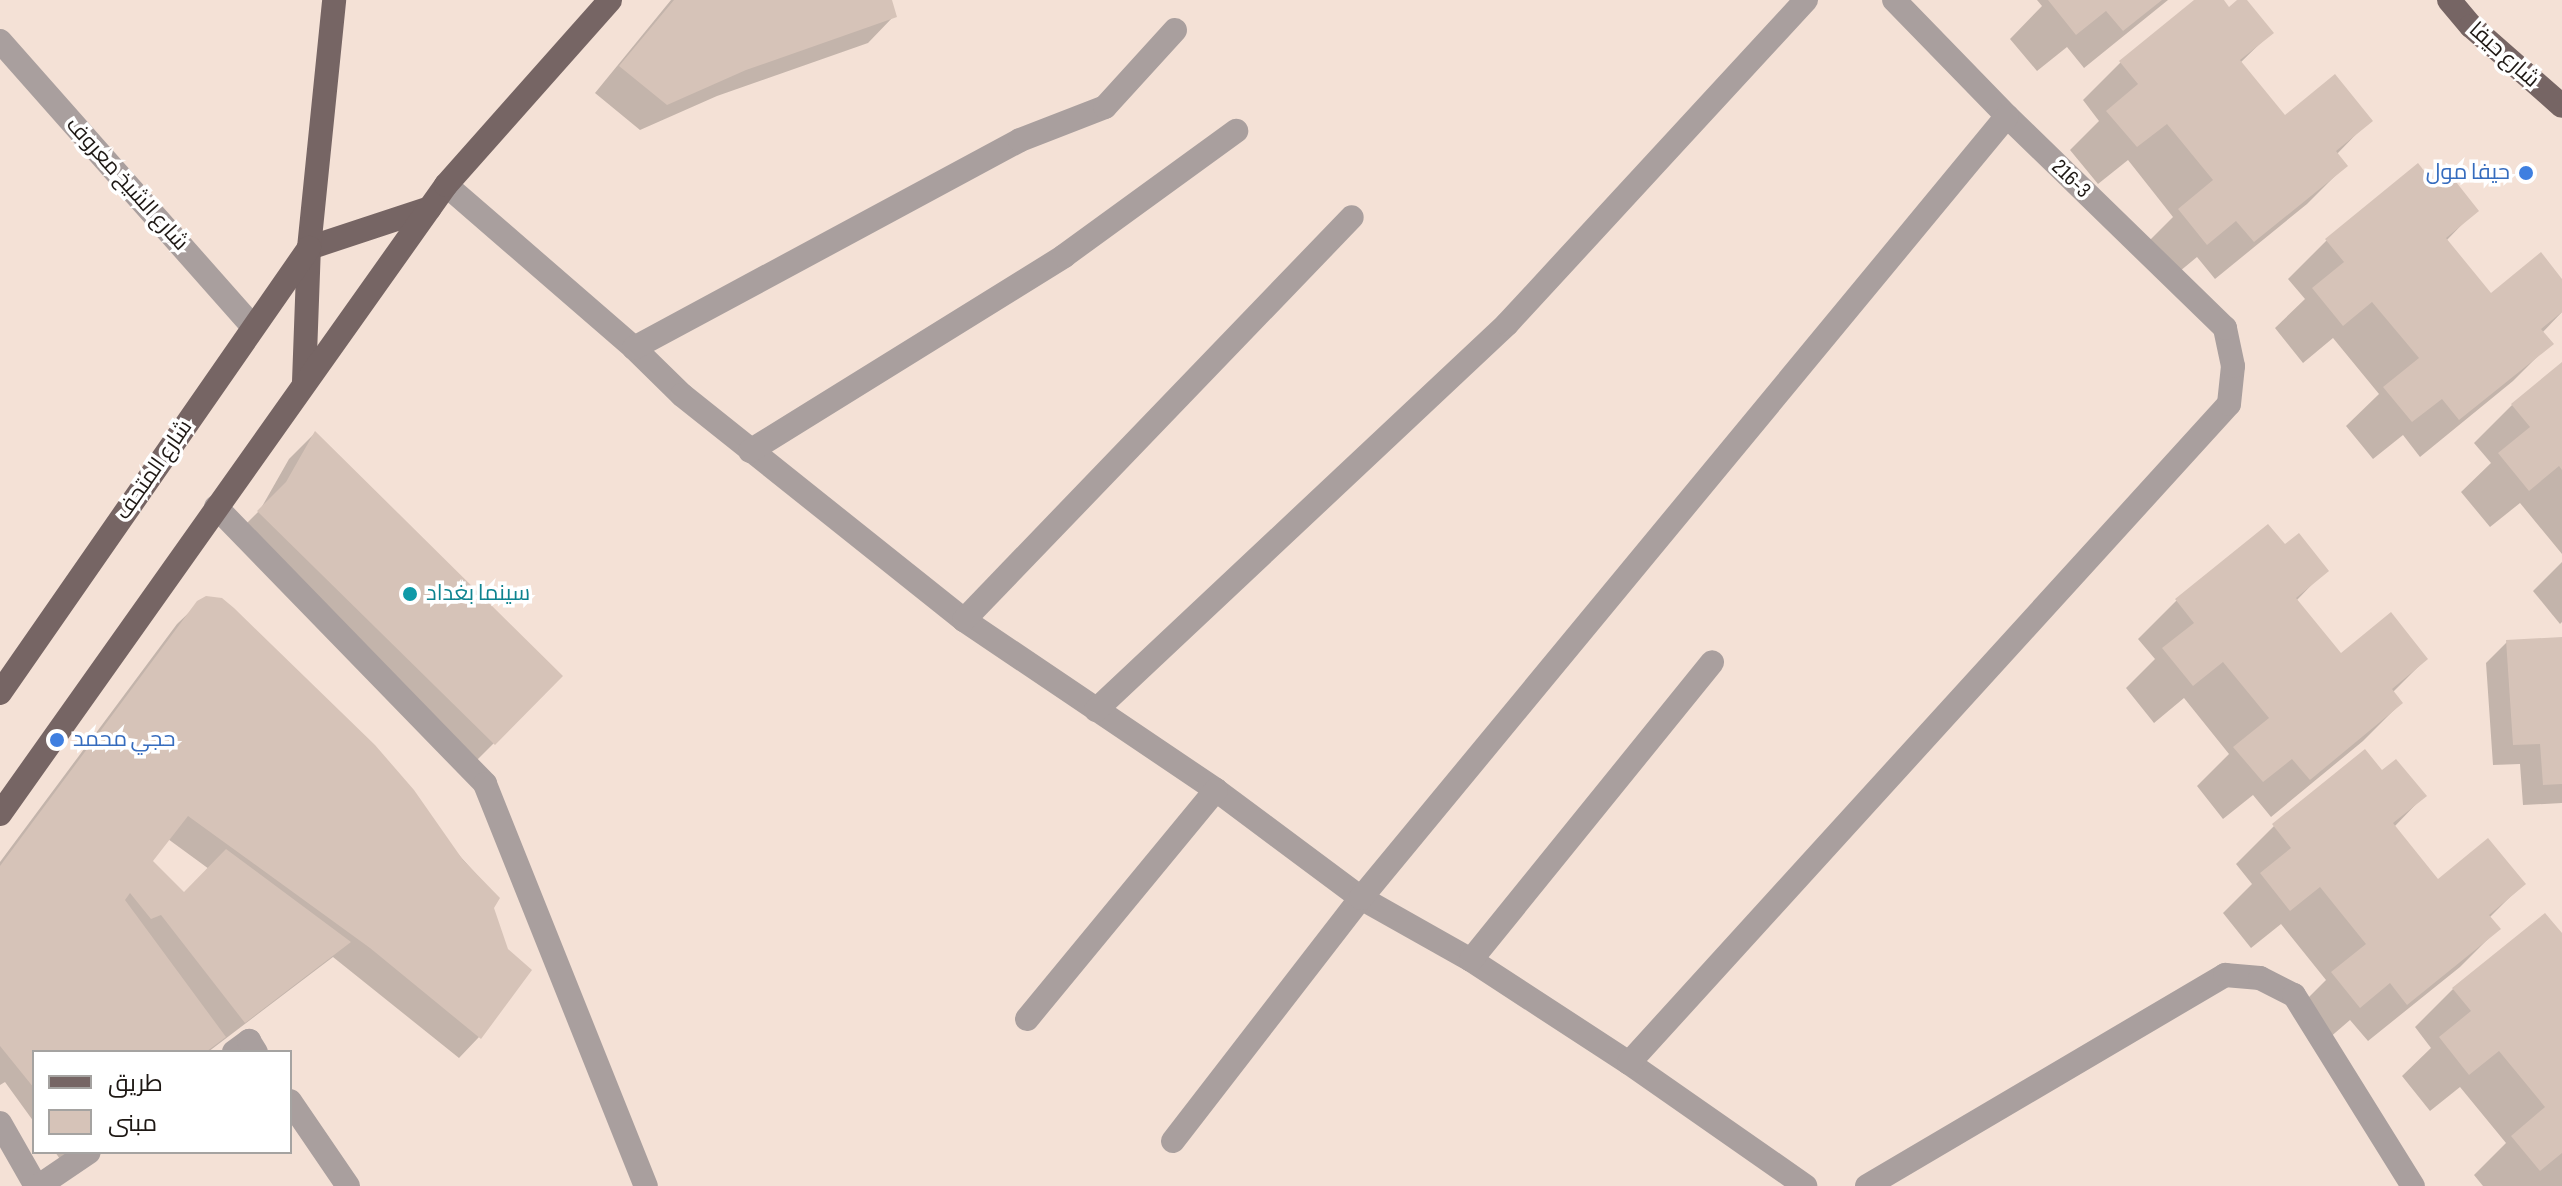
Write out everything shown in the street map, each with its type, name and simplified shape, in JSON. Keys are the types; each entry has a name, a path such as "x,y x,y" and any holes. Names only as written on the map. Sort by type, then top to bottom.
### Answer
{"main road":[{"name":"شارع المتحف","path":"304,382 309,248 334,0"},
{"path":"0,814 446,185 610,0"},
{"name":"شارع حيفا","path":"2449,0 2471,26 2562,106"},
{"path":"309,248 430,208"},
{"name":"شارع المتحف","path":"0,693 309,248"}],"street":[{"path":"1096,710 1507,324 1806,0"},
{"name":"216-3","path":"1629,1063 2229,404 2233,366 2225,328 2007,116 1894,0"},
{"path":"634,348 1020,140 1105,107 1175,30"},
{"name":"شارع الشيخ معروف","path":"0,41 253,327"},
{"path":"1173,1141 1361,898 2007,116"},
{"path":"750,451 1064,256 1236,131"},
{"path":"446,185 634,348 682,395 964,620 1216,790 1361,898 1471,960 1629,1063 1805,1186"},
{"path":"964,620 1352,217"},
{"path":"216,507 485,784 646,1186"},
{"path":"1471,960 1712,662"},
{"path":"1027,1019 1216,790"},
{"path":"1867,1186 2225,975 2260,978 2294,995 2413,1186"},
{"path":"237,1050 249,1041 255,1050"},
{"path":"292,1104 348,1186"},
{"path":"0,1123 38,1186 86,1154"}],"building":[{"path":"674,0 892,0 897,17 746,70 667,105 619,66"},
{"path":"2048,0 2162,0 2123,31 2106,11 2076,35"},
{"path":"2194,0 2224,0 2229,7 2237,0 2247,0 2274,33 2240,60 2285,115 2335,74 2373,121 2336,151 2348,166 2254,242 2236,221 2207,245 2178,209 2213,180 2167,124 2137,147 2106,111 2138,84 2119,61"},
{"path":"2418,163 2435,185 2449,173 2479,211 2446,238 2491,293 2541,252 2562,279 2562,312 2541,329 2554,344 2459,420 2442,399 2412,422 2383,387 2419,358 2372,302 2343,326 2312,288 2344,262 2325,239"},
{"path":"2562,362 2562,470 2559,466 2529,491 2498,453 2530,427 2511,404"},
{"name":"سينما بغداد","path":"315,431 563,676 495,745 257,511 286,482"},
{"path":"2268,524 2285,544 2299,533 2329,571 2296,598 2341,653 2391,612 2428,659 2392,689 2403,703 2310,780 2292,759 2263,782 2233,747 2269,718 2223,662 2193,686 2162,648 2194,623 2175,599"},
{"path":"206,596 222,598 375,745 414,790 463,860 500,898 494,908 508,949 532,970 481,1039 370,948 188,816 153,861 184,892 226,849 351,942 245,1023 161,915 151,919 130,893 125,900 226,1037 209,1050 32,1050 32,1086 0,1046 0,866 197,601"},
{"path":"2562,637 2562,784 2543,785 2540,744 2513,745 2506,640"},
{"path":"2365,749 2382,770 2396,759 2427,796 2393,823 2438,879 2488,838 2526,884 2489,915 2501,929 2407,1005 2390,983 2360,1008 2331,972 2366,944 2320,887 2290,911 2260,873 2291,848 2272,824"},
{"path":"2545,913 2562,933 2562,1153 2540,1171 2511,1136 2545,1107 2499,1051 2469,1075 2439,1037 2471,1011 2452,988"}],"place":[{"name":"حيفا مول","path":"2526,173"},
{"name":"سينما بغداد","path":"410,594"},
{"name":"حجي محمد","path":"57,740"}]}
